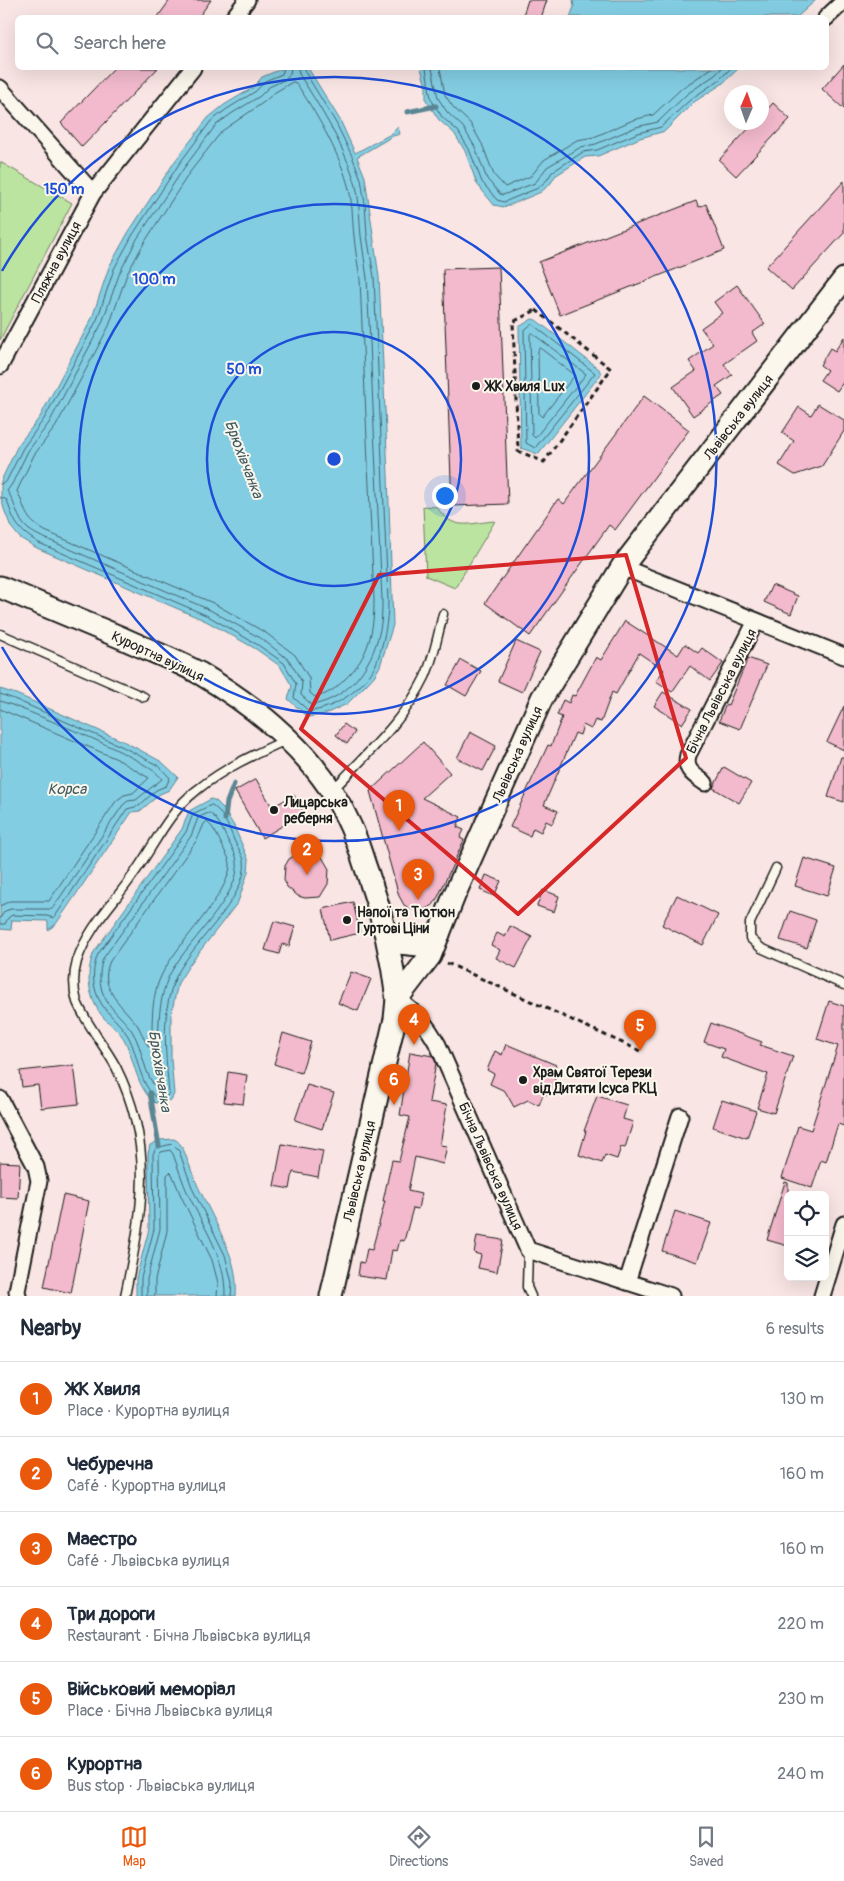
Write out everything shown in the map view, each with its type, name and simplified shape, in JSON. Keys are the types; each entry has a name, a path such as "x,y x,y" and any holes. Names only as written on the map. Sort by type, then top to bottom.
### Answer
{"main road":[{"name":"Львівська вулиця","path":"331,1296 397,999 430,956 454,896 542,698 622,566 844,280"},
{"name":"Курортна вулиця","path":"0,587 162,655 199,673 255,710 288,739 317,772 350,825 377,901 394,975 397,999"},
{"path":"383,928 399,943 418,945 439,934"}],"street":[{"path":"235,15 247,0"},
{"path":"829,15 844,1"},
{"name":"Пляжна вулиця","path":"0,366 93,193 191,70"},
{"path":"0,88 93,193"},
{"name":"Бічна Львівська вулиця","path":"622,566 844,656"},
{"name":"Бічна Львівська вулиця","path":"705,783 688,769 686,762 688,755 756,621"},
{"name":"Бічна Львівська вулиця","path":"397,999 418,1014 426,1023 438,1045 528,1250"},
{"path":"0,1099 36,1167 39,1181 17,1291 18,1296"},
{"path":"627,1282 680,1116"},
{"path":"822,1296 844,1224"},
{"path":"528,1250 671,1296"}],"lane":[{"path":"331,792 408,706 425,677 443,614"},
{"path":"0,634 144,697"},
{"path":"125,1296 142,1201 143,1170 139,1137 131,1103 116,1068 76,1002 74,976 77,961 85,942 97,922 133,875 180,805 196,790 218,775 288,739"},
{"path":"776,868 750,923 750,938 761,948 844,985"},
{"path":"528,1250 527,1287 530,1296"}],"path":[{"path":"536,310 611,369 544,462 518,451 513,322 536,310"},
{"path":"430,956 640,1051"}],"highlighted area":[{"path":"626,555 686,758 518,914 301,729 379,575"}],"green space":[{"path":"0,162 72,203 0,340"},
{"path":"423,506 437,507 443,515 456,523 469,524 495,521 455,588 426,576"}],"water":[{"path":"573,0 816,0 799,15 571,15 574,7"},
{"path":"279,70 309,70 340,120 355,153 391,134 398,127 400,134 393,136 357,157 365,177 379,277 393,625 380,666 366,685 347,704 325,714 308,717 288,699 292,686 280,666 256,649 206,621 37,548 20,538 11,527 1,498 1,481 18,445 40,417 92,318 109,267 128,233 175,161 208,118 224,105 254,87 262,77"},
{"path":"422,70 737,70 722,84 694,102 665,131 640,138 598,156 585,157 555,176 551,183 541,192 504,207 494,205 477,184 465,151 454,133 439,120 426,100 426,87"},
{"path":"532,319 536,320 599,369 601,374 538,454 521,448 519,327"},
{"name":"Корса","path":"0,689 16,694 125,742 162,762 178,777 169,790 160,794 140,811 132,812 56,924 48,930 48,921 12,920 11,930 0,929"},
{"path":"211,799 223,808 234,826 249,861 248,872 238,902 190,964 178,983 171,1015 171,1059 174,1094 171,1100 155,1103 140,1082 123,1037 104,1018 94,1003 89,977 91,960 94,952 182,829 189,811"},
{"path":"174,1139 180,1143 198,1187 226,1244 236,1280 236,1296 136,1296 136,1278 149,1229 148,1154 150,1145 160,1140"}],"building":[{"path":"170,0 211,0 200,15 159,15"},
{"path":"528,0 547,0 542,15 523,15"},
{"path":"844,64 844,109 822,89"},
{"path":"112,70 156,70 82,147 61,123"},
{"path":"773,103 790,119 736,176 719,160 747,130 769,130 769,107"},
{"path":"844,181 844,233 792,290 766,267"},
{"path":"696,201 699,207 706,204 724,250 560,315 539,262"},
{"name":"ЖК Хвиля Lux","path":"499,267 508,504 452,506 443,269"},
{"path":"737,285 765,324 752,333 757,341 724,364 732,375 716,386 723,395 693,416 673,387 696,371 689,361 713,344 701,328 722,313 714,302"},
{"path":"844,337 844,381 837,391 820,380 827,370 820,365 830,348 835,351"},
{"path":"644,396 689,430 615,530 609,525 530,636 485,603 558,499 564,504"},
{"path":"818,404 844,420 844,431 822,466 795,475 779,465 794,441 782,433 799,407 811,415"},
{"path":"772,585 798,596 791,614 764,602"},
{"path":"625,621 678,655 685,644 698,653 702,648 723,663 710,681 690,666 672,692 656,681 664,670 639,653 616,694 612,692 601,722 595,720 591,729 583,725 580,735 575,733 544,805 558,811 552,824 546,821 541,832 533,828 530,836 510,827 548,745 551,746 562,717 557,715 563,700 569,703 572,695 575,696 596,657 601,660"},
{"path":"516,641 540,652 522,692 498,681"},
{"path":"748,658 767,665 740,729 719,721"},
{"path":"461,660 481,671 466,696 447,685"},
{"path":"663,692 692,709 682,724 654,706"},
{"path":"844,706 844,750 827,742"},
{"path":"344,724 355,732 347,744 336,735"},
{"path":"470,732 496,746 483,771 457,758"},
{"path":"423,742 450,773 422,798 461,817 457,827 464,830 460,838 464,840 433,905 419,910 410,909 404,905 399,896 370,791"},
{"path":"841,757 844,757 844,802 828,797"},
{"path":"724,767 751,783 739,803 713,788"},
{"name":"Лицарська реберня","path":"256,779 272,807 294,795 304,813 262,838 235,791"},
{"path":"309,851 322,857 329,869 328,884 320,897 305,898 298,896 287,887 284,880 285,866 289,859 301,852"},
{"path":"804,858 836,868 827,896 795,886"},
{"path":"486,875 501,881 494,896 480,890"},
{"path":"543,890 559,896 554,912 537,906"},
{"path":"677,895 718,915 703,945 662,925"},
{"path":"353,902 360,933 330,940 323,909"},
{"path":"790,911 816,920 807,948 780,940"},
{"path":"274,921 295,927 289,946 282,944 279,954 265,950"},
{"path":"510,926 532,937 516,968 496,958 500,950 491,945 497,933 505,937"},
{"path":"351,972 371,979 358,1011 338,1003"},
{"path":"829,1001 844,1006 844,1126 838,1124 826,1162 821,1160 812,1188 782,1178 798,1126 811,1130 838,1046 817,1039"},
{"path":"711,1023 762,1042 760,1045 793,1056 774,1113 757,1108 768,1074 721,1057 724,1049 704,1042"},
{"path":"283,1033 311,1042 301,1073 274,1064"},
{"name":"Храм Святої Терези від Дитяти Ісуса РКЦ","path":"506,1044 556,1065 552,1075 561,1091 543,1095 539,1105 528,1100 514,1107 505,1091 490,1084 494,1074 487,1070 495,1051 502,1055"},
{"path":"410,1052 433,1056 436,1063 429,1102 447,1105 440,1145 447,1146 443,1164 415,1157 408,1191 421,1194 418,1209 413,1208 404,1241 400,1240 397,1251 392,1250 387,1280 358,1276 360,1262 364,1263 367,1249 372,1250 385,1201 383,1201 392,1160 399,1161 410,1117 400,1115"},
{"path":"74,1065 79,1104 41,1108 38,1085 22,1087 20,1071"},
{"path":"228,1072 247,1075 243,1104 224,1102"},
{"path":"307,1085 334,1093 322,1129 295,1120"},
{"path":"597,1096 627,1105 623,1119 633,1122 625,1148 621,1147 617,1159 605,1155 602,1163 579,1155 586,1131 584,1131"},
{"path":"722,1100 756,1111 747,1138 713,1127"},
{"path":"282,1144 323,1151 318,1177 293,1172 290,1189 274,1186"},
{"path":"0,1162 20,1163 18,1198 0,1197"},
{"path":"785,1182 788,1183 788,1191 784,1191 784,1245 767,1240"},
{"path":"63,1195 89,1201 71,1293 44,1287"},
{"path":"675,1211 711,1223 697,1262 662,1251"},
{"path":"477,1236 503,1240 497,1272 478,1268 481,1255 474,1253"}],"waterway":[{"name":"Брюхівчанка","path":"407,112 436,106"},
{"name":"Брюхівчанка","path":"225,819 227,802 234,784"},
{"name":"Брюхівчанка","path":"150,1093 159,1146"}],"place":[{"name":"ЖК Хвиля Lux","path":"476,386"},
{"name":"Лицарська реберня","path":"274,810"},
{"name":"ЖК Хвиля","path":"399,831"},
{"name":"Чебуречна","path":"307,875"},
{"name":"Маестро","path":"418,900"},
{"name":"Напої та Тютюн Гуртові Ціни","path":"347,920"},
{"name":"Три дороги","path":"414,1045"},
{"name":"Військовий меморіал","path":"640,1051"},
{"name":"Храм Святої Терези від Дитяти Ісуса РКЦ","path":"523,1080"},
{"name":"Курортна","path":"394,1105"}]}
